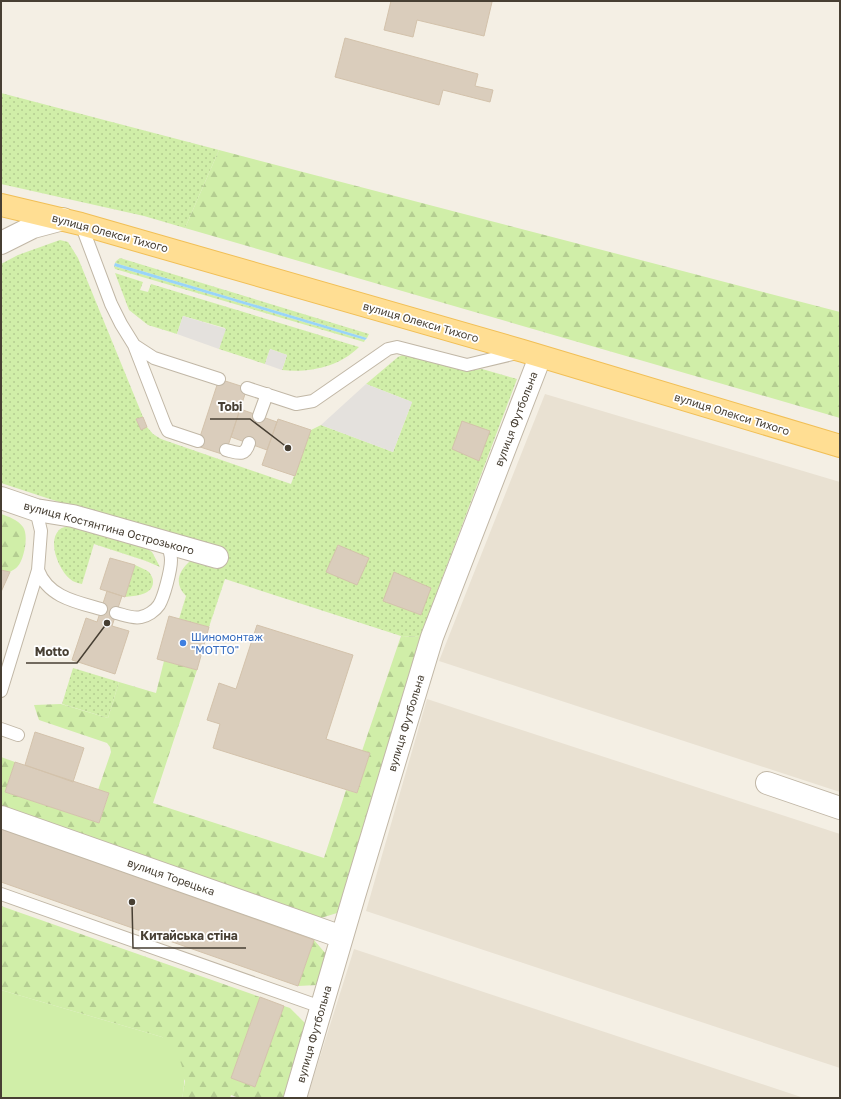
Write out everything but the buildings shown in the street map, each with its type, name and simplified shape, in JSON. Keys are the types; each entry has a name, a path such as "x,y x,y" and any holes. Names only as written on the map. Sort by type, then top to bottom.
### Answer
{"main road":[{"name":"вулиця Олекси Тихого","path":"1,205 72,222 532,354 840,446"}],"street":[{"path":"1,243 33,227 72,222"},
{"name":"вулиця Футбольна","path":"295,1098 432,637 532,354"},
{"name":"вулиця Костянтина Острозького","path":"1,498 36,510 73,516 217,557"},
{"path":"767,783 840,808"},
{"name":"вулиця Торецька","path":"1,817 342,937"}],"lane":[{"path":"72,222 121,324 134,345 165,426 168,431 198,441"},
{"path":"134,345 154,358 219,379"},
{"path":"247,388 296,404 313,402 388,350 397,347 467,365 532,354"},
{"path":"259,416 267,394"},
{"path":"226,450 238,453 244,452 247,450 249,443"},
{"path":"1,691 38,570 41,531 36,510"},
{"path":"116,613 134,618 141,617 152,612 158,607 162,598 171,562 169,548 166,542"},
{"path":"38,570 40,577 60,595 68,600 101,609"},
{"path":"1,729 18,735"},
{"path":"1,894 322,1007"}],"shaded area":[{"path":"183,316 226,329 219,349 177,334"},
{"path":"270,349 287,355 282,370 265,364"},
{"path":"366,384 412,402 393,452 321,425"},
{"path":"545,394 840,482 840,792 439,661"},
{"path":"427,699 840,834 840,1068 366,911"},
{"path":"354,949 804,1098 307,1098"}],"green space":[{"path":"1,93 219,150 185,228 144,216 1,184"},
{"path":"219,150 840,312 840,418 185,228"},
{"path":"60,240 68,242 78,258 143,417 136,420 141,429 147,427 153,434 161,439 291,484 311,430 321,425 393,452 412,402 366,384 398,357 407,353 466,371 482,369 517,379 420,637 401,636 225,579 209,627 179,619 186,596 182,592 179,583 180,574 183,569 190,561 217,569 224,548 62,503 1,483 1,264 18,255"},
{"path":"120,258 369,334 367,338 115,263"},
{"path":"114,266 365,340 364,342 115,269"},
{"path":"115,273 143,282 140,290 148,292 151,284 359,347 351,354 333,364 323,367 292,371 282,370 287,355 270,349 265,364 219,349 225,328 183,316 177,334 148,325 129,310"},
{"path":"1,514 18,522 23,527 26,535 25,547 20,563 10,572 1,570"},
{"path":"71,526 144,547 152,552 160,567 94,544 82,584 74,582 62,569 54,548 54,541 59,530 63,527"},
{"path":"135,565 149,572 153,579 152,586 143,594 125,597"},
{"path":"401,636 420,637 337,913 321,918 1,806 1,757 15,762 5,792 99,823 109,794 98,790 111,752 110,747 107,743 39,720 34,705 61,704 108,718 119,682 156,693 164,661 197,670 153,803 324,858 346,790 357,793 370,753 362,751"},
{"path":"73,668 119,682 108,718 62,704"},
{"path":"1,906 260,997 231,1078 255,1087 284,1006 290,1008 305,1023 283,1098 239,1098 231,1095 230,1098 182,1098 185,1081 162,1037 1,990"},
{"path":"314,940 326,954 317,985 298,986"},
{"path":"1,990 162,1037 174,1051 181,1064 184,1080 182,1098 1,1098"}],"water":[{"path":"115,263 367,338 365,340 114,266"}],"place":[{"name":"Tobi","path":"288,448"},
{"name":"Motto","path":"107,623"},
{"name":"Шиномонтаж \"МОТТО\"","path":"183,643"},
{"name":"Китайська стіна","path":"132,902"}]}
